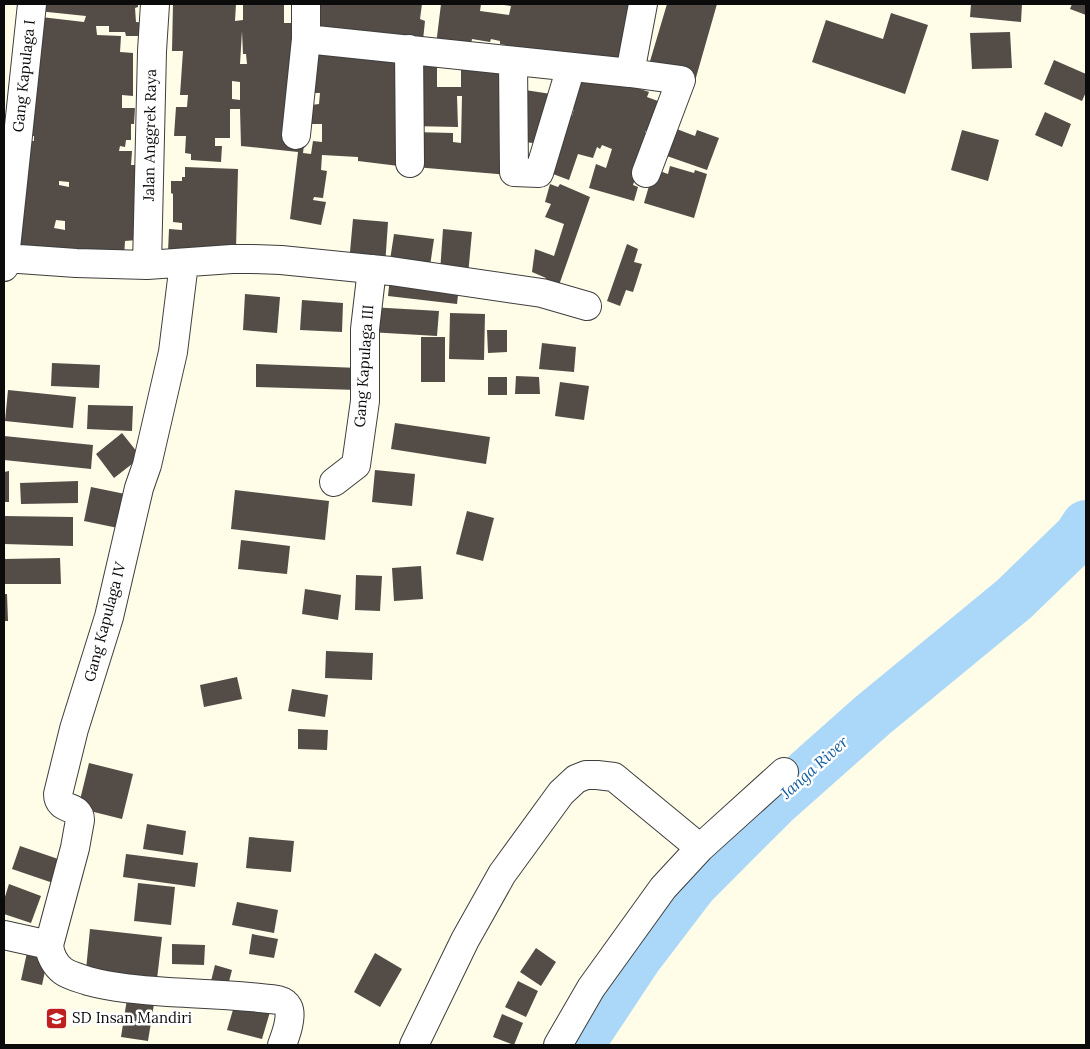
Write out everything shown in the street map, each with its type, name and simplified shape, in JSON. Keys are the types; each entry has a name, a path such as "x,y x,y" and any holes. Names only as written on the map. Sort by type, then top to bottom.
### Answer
{"street":[{"name":"Gang Kapulaga I","path":"4,262 32,4"},
{"name":"Jalan Anggrek Raya","path":"147,266 152,51 155,4"},
{"path":"296,135 306,39 306,4"},
{"path":"630,72 643,4"},
{"path":"306,39 630,72 681,80 646,173"},
{"path":"409,49 410,164"},
{"path":"513,61 514,172 539,173 571,67"},
{"path":"4,262 147,266 252,259 372,269 542,293 587,306"},
{"name":"Gang Kapulaga IV","path":"53,955 80,820 76,810 60,803 58,794 74,729 109,617 139,488 147,465 173,352 184,263"},
{"name":"Gang Kapulaga III","path":"334,482 356,466 365,401 365,330 372,269"},
{"path":"558,1045 591,988 663,888 700,848 784,772"},
{"path":"414,1045 465,940 502,874 561,793 576,779 586,775 597,774 614,777 700,848"},
{"path":"4,935 53,955 63,971 70,975 105,986 239,996 284,1002 290,1011 288,1028 282,1045"}],"building":[{"path":"38,4 138,4 138,7 135,8 136,22 147,23 148,36 126,36 125,32 109,32 109,26 96,26 97,35 121,36 120,52 133,53 133,96 122,95 122,108 135,108 134,124 131,124 131,140 126,140 125,147 120,146 119,151 132,151 131,165 138,165 137,240 125,241 124,257 13,250 19,180 27,181 28,177 21,177 25,140 34,141 34,136 26,136 41,17 84,22 86,16 38,11","holes":["59,181 69,182 69,187 59,185","56,220 65,221 65,230 54,228"]},
{"path":"173,4 236,4 235,21 243,20 243,4 284,4 284,23 301,23 305,137 303,153 311,154 313,141 322,142 322,124 308,124 311,105 319,104 320,93 310,93 310,81 316,80 317,75 310,74 316,50 396,56 407,167 358,161 358,157 322,155 321,170 327,171 323,198 314,197 313,200 326,202 321,225 290,219 298,152 241,146 240,109 230,109 230,138 215,138 215,146 222,146 221,162 191,160 191,154 185,153 186,136 174,136 176,107 187,107 188,95 180,95 183,51 172,51","holes":["242,31 243,54 246,54 247,64 240,64","232,81 240,82 240,100 232,99"]},
{"path":"311,4 422,4 420,19 425,21 423,40 310,28"},
{"path":"441,4 481,4 480,11 509,15 511,6 504,4 632,4 621,66 500,44 500,41 491,39 490,42 472,39 470,50 436,45"},
{"path":"667,4 717,4 695,81 648,68"},
{"path":"971,4 1022,4 1021,22 970,17"},
{"path":"1072,4 1086,4 1086,15 1070,9"},
{"path":"891,13 928,25 905,94 812,62 826,20 883,39"},
{"path":"1010,32 1012,68 972,69 970,33"},
{"path":"461,58 508,64 509,175 415,167 413,132 453,133 453,142 461,143 462,96 457,96 458,127 412,126 413,60 437,59 437,87 461,87"},
{"path":"1054,60 1086,74 1086,92 1082,101 1044,84"},
{"path":"581,73 623,83 649,92 647,97 666,104 656,135 645,131 645,136 655,140 642,158 633,185 638,187 634,201 589,188 596,164 606,168 612,149 602,145 600,149 597,147 593,158 578,154 569,180 553,174 550,180 541,177 566,113 572,116 574,109 565,106"},
{"path":"525,90 551,94 546,145 519,141"},
{"path":"1045,112 1071,124 1062,147 1035,135"},
{"path":"674,128 695,136 697,130 719,138 707,170 664,155"},
{"path":"962,130 999,140 988,181 951,170"},
{"path":"670,166 694,173 695,170 707,174 694,218 644,203 654,169 668,174"},
{"path":"185,167 238,169 236,249 168,252 169,229 182,230 182,223 173,222 171,181 182,181 182,177 185,177"},
{"path":"550,184 558,187 560,184 590,197 558,288 543,282 546,278 532,272 535,249 554,256 564,224 545,217 551,204 545,202"},
{"path":"353,219 388,222 385,266 349,263"},
{"path":"443,229 472,232 468,275 440,272"},
{"path":"394,234 434,239 430,266 390,260"},
{"path":"627,244 638,249 634,262 642,264 633,292 626,290 620,306 607,301"},
{"path":"390,277 459,286 457,304 388,296"},
{"path":"245,294 280,297 277,333 243,330"},
{"path":"302,300 343,303 342,332 300,330"},
{"path":"370,307 439,311 437,336 369,332"},
{"path":"450,313 485,314 484,360 449,359"},
{"path":"487,330 507,330 507,352 488,353"},
{"path":"421,337 445,337 445,382 421,382"},
{"path":"542,343 576,347 574,372 539,369"},
{"path":"52,363 100,365 99,388 51,386"},
{"path":"256,364 359,368 358,390 256,387"},
{"path":"516,376 539,377 540,394 515,394"},
{"path":"488,377 507,377 507,395 488,395"},
{"path":"560,382 589,386 584,420 555,416"},
{"path":"8,390 76,397 73,428 5,421"},
{"path":"88,405 133,406 132,431 87,429"},
{"path":"395,423 490,437 486,464 391,449"},
{"path":"122,433 141,457 114,478 96,454"},
{"path":"4,436 93,445 91,469 4,460"},
{"path":"375,470 415,474 412,506 372,502"},
{"path":"9,471 9,502 4,502 4,472"},
{"path":"78,481 78,503 21,504 20,483"},
{"path":"91,487 125,494 118,528 84,521"},
{"path":"235,490 329,501 325,540 231,529"},
{"path":"467,511 494,518 483,561 456,554"},
{"path":"4,516 73,517 73,546 4,544"},
{"path":"241,540 290,546 287,574 238,569"},
{"path":"60,558 61,584 4,584 4,559"},
{"path":"421,566 423,599 394,601 392,568"},
{"path":"356,575 382,576 380,611 355,610"},
{"path":"305,589 341,595 338,620 302,614"},
{"path":"4,594 7,594 8,621 4,621"},
{"path":"326,651 373,653 372,680 325,678"},
{"path":"237,677 242,699 204,707 200,685"},
{"path":"292,689 328,695 325,717 288,711"},
{"path":"298,729 328,730 327,750 298,749"},
{"path":"89,763 133,774 122,819 78,808"},
{"path":"147,824 186,831 183,855 143,849"},
{"path":"249,837 294,841 291,872 246,868"},
{"path":"20,846 64,861 56,884 12,869"},
{"path":"126,854 198,863 195,887 123,877"},
{"path":"138,883 175,887 171,925 134,921"},
{"path":"9,884 41,896 31,923 4,914 4,900"},
{"path":"237,902 278,910 274,933 232,925"},
{"path":"90,929 162,937 157,979 86,970"},
{"path":"252,934 278,939 274,958 249,954"},
{"path":"172,944 205,945 204,965 172,964"},
{"path":"28,948 49,953 42,985 21,980"},
{"path":"536,948 556,962 541,986 520,972"},
{"path":"375,953 402,969 380,1007 354,992"},
{"path":"215,965 232,970 226,993 209,989"},
{"path":"518,981 538,991 526,1017 505,1007"},
{"path":"127,999 154,1004 148,1041 121,1037"},
{"path":"235,1003 270,1012 262,1039 227,1030"},
{"path":"502,1014 523,1023 514,1045 493,1037"}],"waterway":[{"name":"Janga River","path":"579,1045 638,956 693,884 775,802 873,715 1014,599 1078,537 1086,525"}],"place":[{"name":"SD Insan Mandiri","path":"56,1018"}]}
